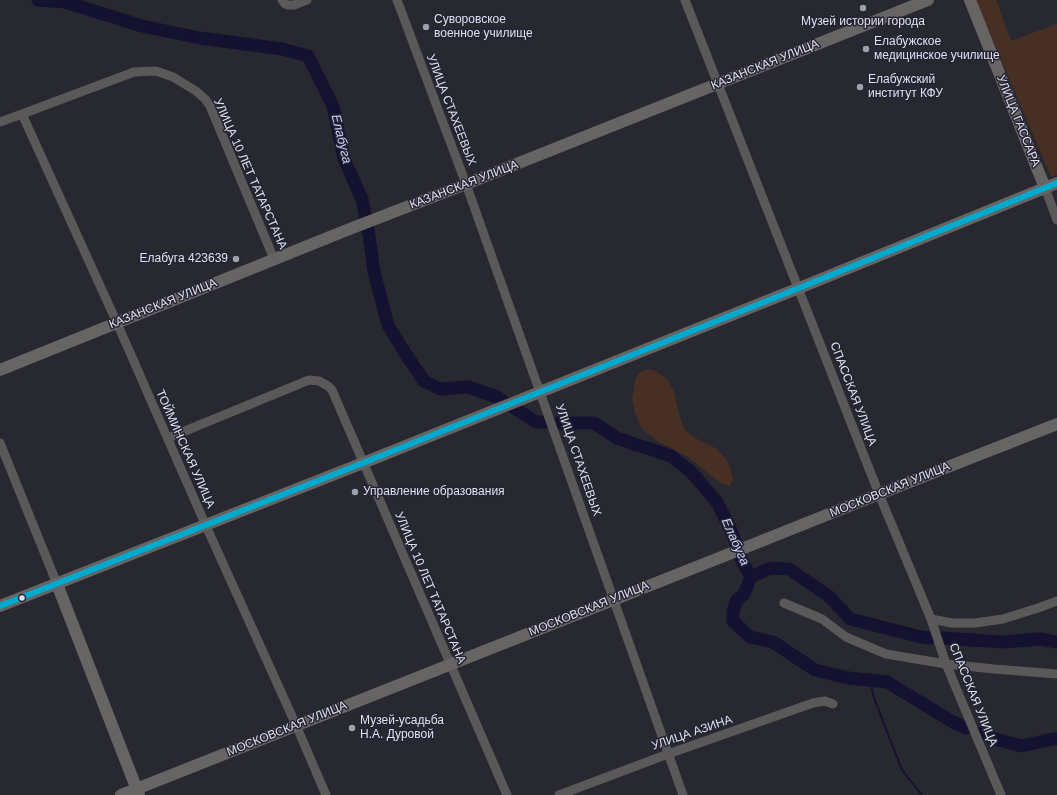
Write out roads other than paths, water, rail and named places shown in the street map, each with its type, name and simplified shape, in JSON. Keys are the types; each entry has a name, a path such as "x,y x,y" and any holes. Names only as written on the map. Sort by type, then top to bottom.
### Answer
{"main road":[{"name":"КАЗАНСКАЯ УЛИЦА","path":"0,370 274,259 928,0"},
{"name":"УЛИЦА ГАССАРА","path":"970,0 1045,188"},
{"path":"0,606 206,526 541,392 1057,183"},
{"name":"МОСКОВСКАЯ УЛИЦА","path":"121,795 138,792 296,725 1057,424"},
{"path":"57,584 138,792"}],"street":[{"path":"285,3 294,5 307,0"},
{"name":"УЛИЦА СТАХЕЕВЫХ","path":"397,0 466,184 541,392 683,795"},
{"name":"СПАССКАЯ УЛИЦА","path":"685,0 879,494 931,619 946,664 1001,795"},
{"name":"УЛИЦА 10 ЛЕТ ТАТАРСТАНА","path":"0,122 134,72 156,71 183,82 205,99 210,106 274,259"},
{"name":"ТОЙМИНСКАЯ УЛИЦА","path":"22,114 117,323 326,795"},
{"name":"УЛИЦА ГАССАРА","path":"1045,188 1057,220"},
{"name":"УЛИЦА 10 ЛЕТ ТАТАРСТАНА","path":"168,438 309,380 324,383 332,390 507,795"},
{"path":"0,443 57,584"},
{"path":"931,619 952,623 975,623 1004,619 1057,601"},
{"path":"784,603 822,619 846,637 886,654 946,664 1057,674"},
{"name":"УЛИЦА АЗИНА","path":"559,795 668,754 813,703 825,700 833,704"}],"waterway":[{"name":"Елабуга","path":"38,0 65,2 142,26 200,38 282,49 308,56 333,106 344,159 362,199 374,272 388,325 405,353 424,381 440,389 468,387 497,397 536,422 545,422"},
{"name":"Елабуга","path":"558,423 594,423 617,438 671,456 691,472 717,502 730,528 742,561 751,577 744,594 736,601 733,612 733,621 750,637 773,642 815,670 848,678 887,682 953,722 966,728"},
{"path":"751,577 770,568 789,569 830,597 850,619 930,638"},
{"name":"Елабуга","path":"943,638 1003,642 1040,639 1057,642"},
{"path":"870,680 874,698 902,770 922,795"},
{"name":"Елабуга","path":"981,733 995,739 1021,746 1057,739"}],"place":[{"name":"Музей истории города","path":"863,8"},
{"name":"Суворовское военное училище","path":"426,27"},
{"name":"Елабужское медицинское училище","path":"866,49"},
{"name":"Елабужский институт КФУ","path":"860,87"},
{"name":"Елабуга 423639","path":"236,259"},
{"name":"Управление образования","path":"355,492"},
{"name":"Музей-усадьба Н.А. Дуровой","path":"352,728"}]}
